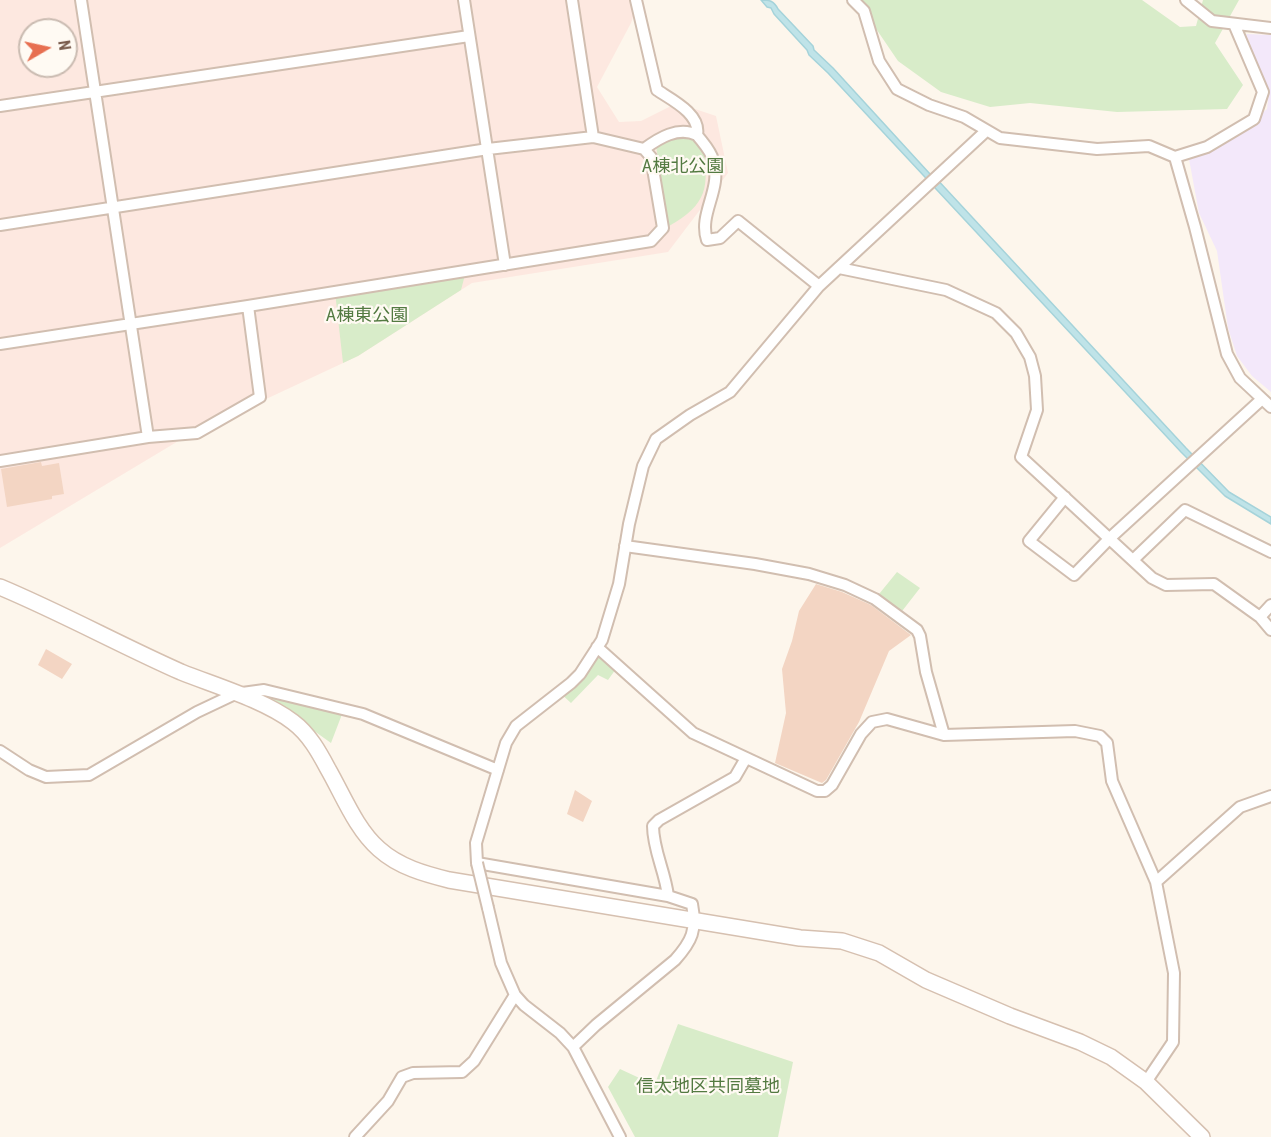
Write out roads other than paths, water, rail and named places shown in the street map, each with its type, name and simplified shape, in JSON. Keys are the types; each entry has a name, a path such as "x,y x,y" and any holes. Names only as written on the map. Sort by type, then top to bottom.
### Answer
{"street":[{"path":"81,0 148,437"},
{"path":"464,0 505,265"},
{"path":"572,0 593,136"},
{"path":"636,0 657,90 688,111 698,129 698,135 713,158 717,180 703,229 707,240 720,238 738,221 819,286"},
{"path":"853,0 864,11 879,61 897,89 929,105 964,117 1000,138 1096,149 1149,146 1175,157 1207,147 1254,119 1263,92 1234,24"},
{"path":"1186,0 1212,21 1271,27"},
{"path":"0,106 469,36"},
{"path":"620,1137 573,1047 515,995 501,963 477,863 476,843 506,743 516,726 571,683 597,647 608,624 620,584 625,546 644,466 656,439 690,415 730,392 819,286 987,131"},
{"path":"644,149 662,135 682,133 698,135"},
{"path":"0,225 488,149 593,136 644,149 651,157 663,228 651,240 0,344"},
{"path":"1175,157 1227,354 1239,378 1271,407"},
{"path":"839,268 946,290 996,313 1016,333 1030,357 1035,376 1036,410 1021,457 1152,578 1166,585 1214,584 1260,617 1271,630"},
{"path":"0,461 148,437 197,433 260,397 248,306"},
{"path":"1065,497 1029,541 1074,575 1110,538 1262,399"},
{"path":"1133,560 1185,510 1271,552"},
{"path":"625,546 809,574 845,585 875,599 917,630 944,735"},
{"path":"0,587 179,671 271,708 294,722 309,738 363,831 379,849 399,863 422,873 449,880 800,938 842,941 879,953 926,980 1112,1057 1146,1082 1202,1137"},
{"path":"1260,617 1271,605"},
{"path":"597,647 693,733 817,790 825,791 832,785 861,734 872,722 887,719 944,735 1075,731 1100,736 1107,743 1112,781 1156,882 1174,973 1173,1042 1146,1082"},
{"path":"0,751 29,770 46,777 89,775 197,712 235,694 264,690 363,714 498,770"},
{"path":"668,896 666,882 655,849 653,826 659,820 735,777 746,758"},
{"path":"1156,882 1240,807 1271,796"},
{"path":"477,863 668,896 692,904 695,920 692,935 685,949 573,1047"},
{"path":"355,1137 388,1101 402,1077 413,1073 462,1072 474,1061 515,995"}],"water":[{"path":"761,0 775,4 813,46 814,50 1186,448 1229,492 1271,517 1271,524 1225,496 1181,452 809,55 771,8"}],"park label":[{"name":"A棟北公園","path":"683,167"},
{"name":"A棟東公園","path":"367,316"},
{"name":"信太地区共同墓地","path":"708,1087"}]}
